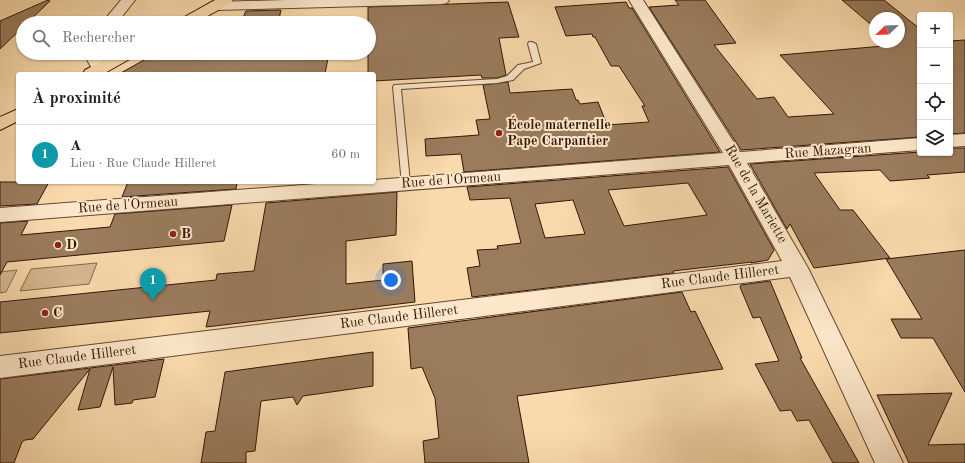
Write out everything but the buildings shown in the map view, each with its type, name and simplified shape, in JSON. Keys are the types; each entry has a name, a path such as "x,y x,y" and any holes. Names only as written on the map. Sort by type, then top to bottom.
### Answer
{"main road":[{"path":"197,16 221,3"},
{"path":"96,72 117,60"},
{"path":"0,124 16,115"}],"street":[{"path":"115,16 128,0"},
{"path":"221,3 442,0"},
{"name":"Rue de la Mariette","path":"636,0 735,158 797,268 889,463"},
{"path":"93,60 96,72"},
{"path":"953,142 965,140"},
{"name":"Rue Mazagran","path":"735,158 917,144"},
{"name":"Rue de l'Ormeau","path":"0,215 735,158"},
{"name":"Rue Claude Hilleret","path":"0,367 797,268"}],"lane":[{"path":"405,183 396,87 498,81 510,78 521,67 537,63 532,44"}],"shaded area":[{"path":"97,263 89,284 20,291 31,269"},
{"path":"17,270 6,292 0,293 0,272"}],"place":[{"name":"École maternelle Pape Carpantier","path":"499,133"},
{"name":"B","path":"173,234"},
{"name":"D","path":"58,245"},
{"name":"A","path":"153,301"},
{"name":"C","path":"45,313"}]}
